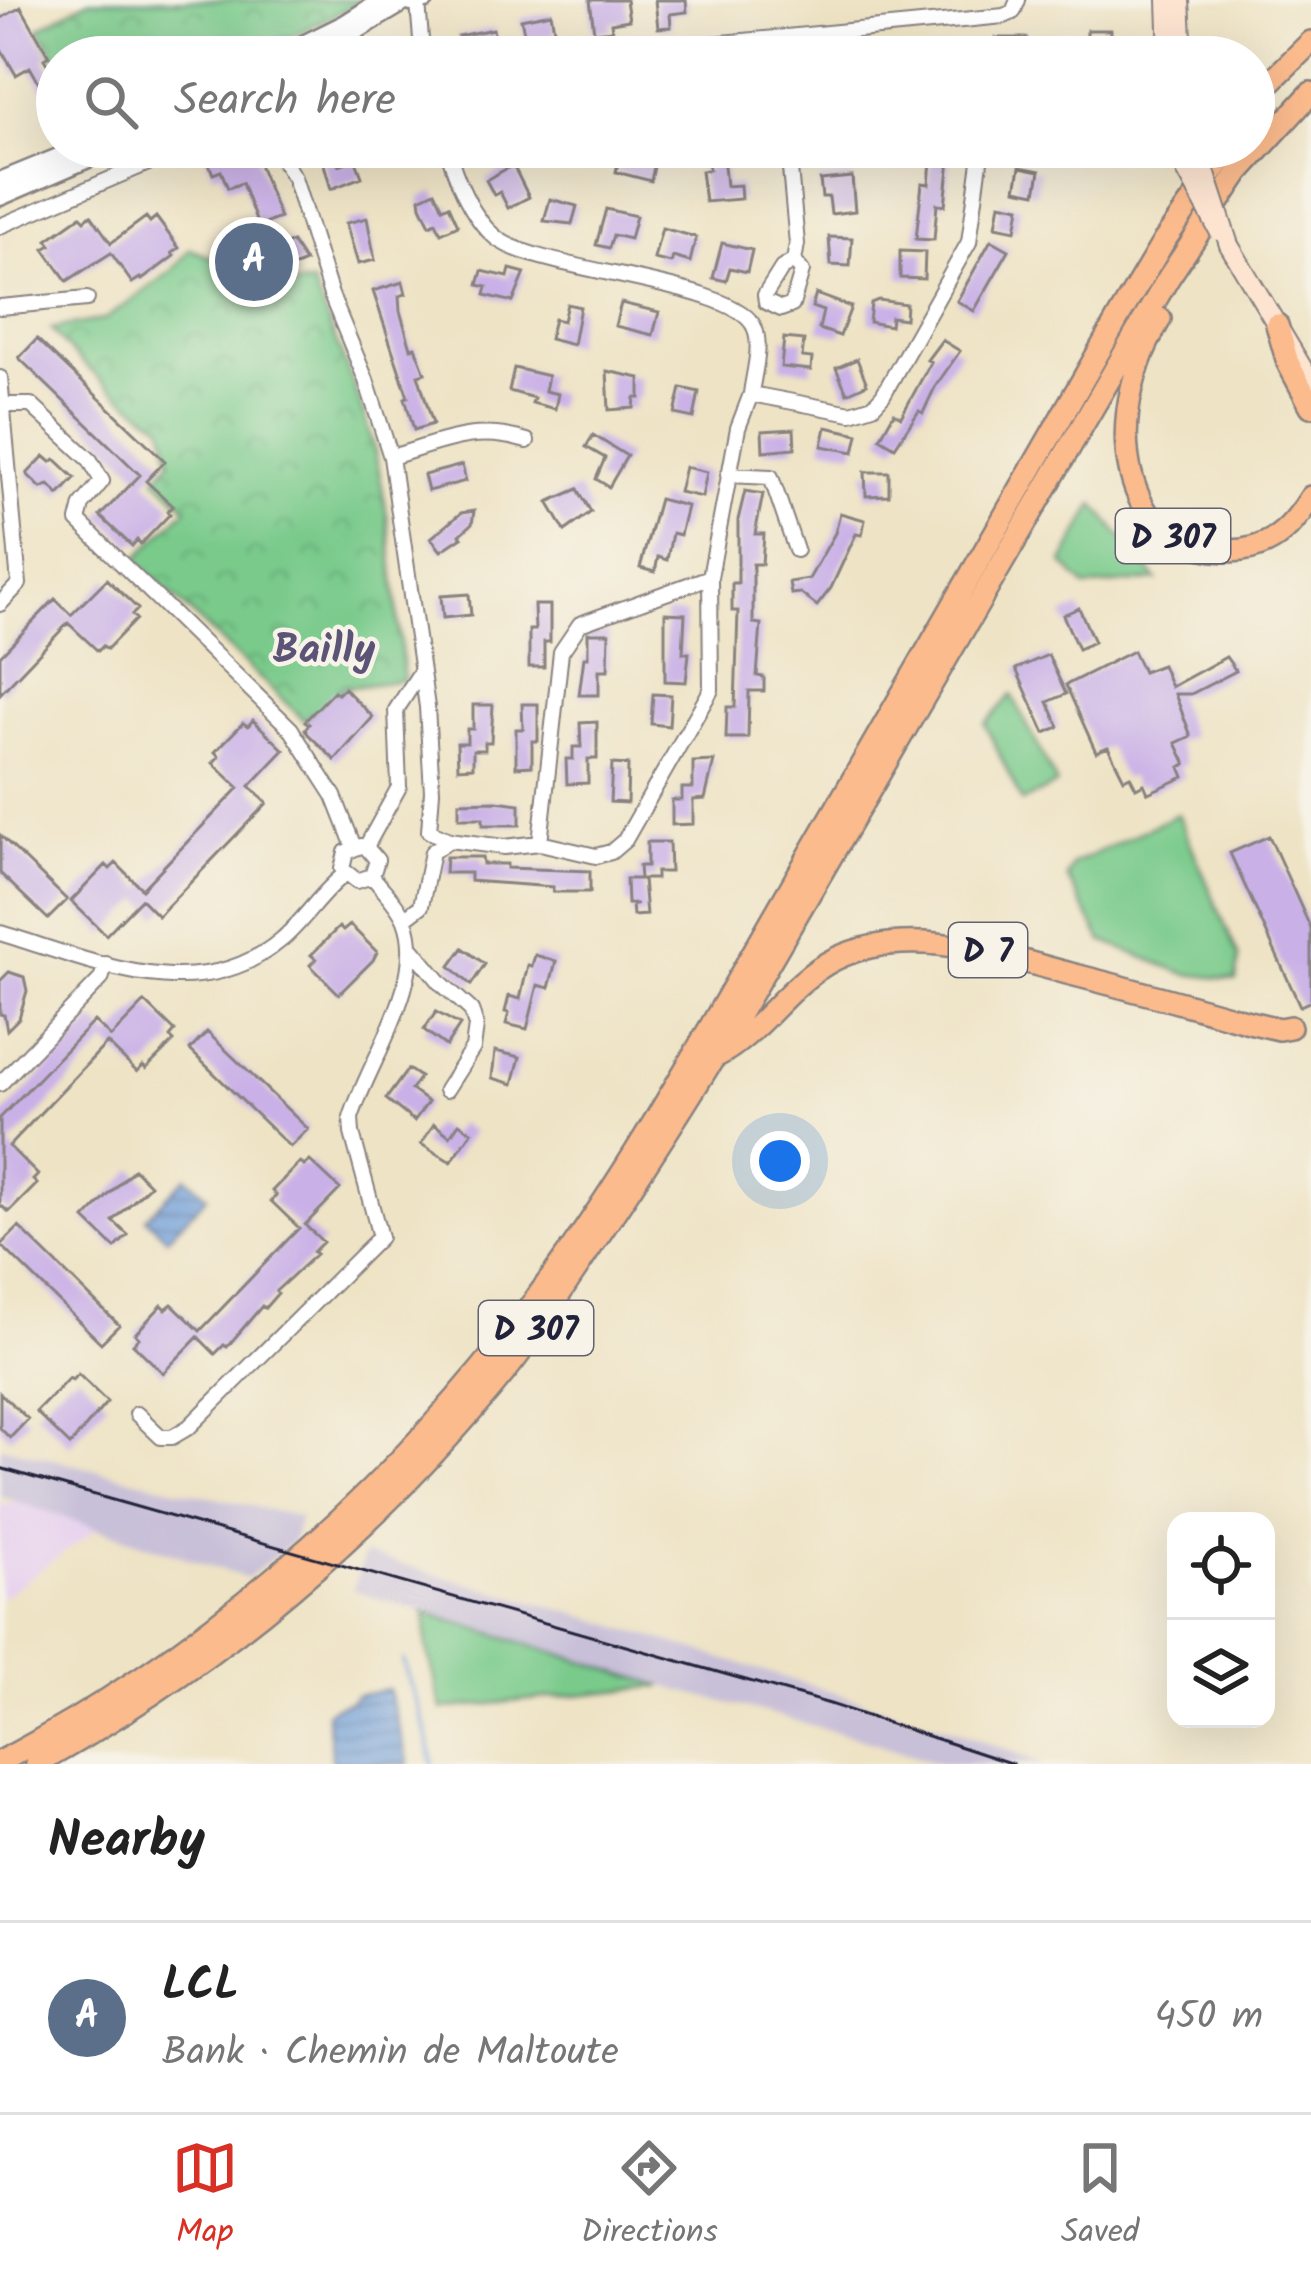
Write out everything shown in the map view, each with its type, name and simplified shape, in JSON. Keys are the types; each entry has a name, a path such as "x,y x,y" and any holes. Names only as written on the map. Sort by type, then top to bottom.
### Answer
{"main road":[{"path":"1167,0 1168,36"},
{"path":"1180,0 1182,36"},
{"path":"1275,77 1311,42"},
{"path":"1275,95 1311,60"},
{"name":"D 307","path":"1275,132 1311,93"},
{"path":"1186,168 1206,212 1311,382"},
{"path":"1205,168 1229,244"},
{"name":"D 307","path":"0,1762 147,1675 245,1604 335,1527 418,1442 495,1352 562,1263 688,1065 1120,313 1216,168"},
{"name":"D 307","path":"36,1764 160,1690 257,1618 348,1541 434,1454 512,1365 714,1057 1196,233 1243,168"},
{"name":"D 307","path":"1196,233 1196,255 1151,333 1129,390 1129,456 1144,509 1161,530 1198,548 1230,550 1265,544 1293,524 1311,497"},
{"path":"1277,325 1288,362 1311,406"},
{"name":"D 7","path":"714,1057 739,1045 806,975 842,956 917,944 982,948 1264,1025 1300,1030"}],"street":[{"path":"320,36 382,0"},
{"path":"798,36 1004,16 1013,12 1018,0"},
{"path":"349,36 413,1 420,36"},
{"path":"0,181 36,166"},
{"path":"0,197 67,168"},
{"path":"0,226 137,168"},
{"path":"286,168 301,196 331,295 373,398 391,457 427,707 432,791 429,831 449,840 504,848 540,843 596,856 611,852 625,840 711,690 710,577 728,476 751,394 757,334 746,316 685,292 497,240 466,197 455,168"},
{"path":"790,168 797,244 794,261"},
{"path":"751,394 851,413 873,406 884,395 969,242 979,168"},
{"path":"0,308 87,299"},
{"path":"0,379 19,584 0,604"},
{"path":"3,405 31,405 90,460 102,482 82,505 78,521 291,729 360,847 376,860 372,876"},
{"path":"391,457 460,436 495,431 527,441"},
{"path":"728,476 771,477 796,550"},
{"path":"540,843 561,652 569,637 580,624 710,577"},
{"path":"345,874 343,857 360,847 399,787 396,710 420,673"},
{"path":"404,919 421,906 432,852 449,840"},
{"path":"345,874 357,881 372,876"},
{"path":"0,933 166,979 228,969 282,939 324,890 345,874"},
{"path":"372,876 404,919 411,947 471,1010 476,1026 472,1048 446,1090"},
{"path":"137,1414 161,1437 172,1437 188,1427 380,1237 352,1118 397,1008 411,947"},
{"path":"0,1084 101,979 106,964"}],"shaded area":[{"path":"0,1446 300,1517 292,1542 247,1578 0,1496"},
{"path":"24,1503 98,1528 0,1599 0,1504"},
{"path":"364,1554 956,1730 1044,1764 941,1764 663,1686 353,1590"}],"green space":[{"path":"89,0 365,0 292,36 44,36 39,28"},
{"path":"190,249 221,261 247,292 312,283 374,449 389,535 404,680 344,688 305,721 135,560 187,508 156,478 171,461 163,425 103,382 51,329 105,319 172,271"},
{"path":"1094,504 1157,580 1085,587 1063,563"},
{"path":"1012,695 1057,784 1022,802 985,724"},
{"path":"1178,814 1239,958 1236,980 1186,974 1102,941 1067,877 1073,864"},
{"path":"426,1613 663,1686 442,1709 426,1644"}],"water":[{"path":"186,1177 207,1196 167,1238 146,1218"},
{"path":"388,1690 409,1764 333,1764 326,1713 355,1696"}],"building":[{"path":"590,0 626,0 629,20 611,23 612,30 594,32"},
{"path":"655,0 686,0 687,12 670,14 671,27 658,28"},
{"path":"21,7 38,36 36,77 30,67 16,75 0,47 0,19"},
{"path":"551,13 555,35 525,36 521,19"},
{"path":"493,29 495,36 458,36"},
{"path":"1087,30 1111,30 1111,36 1087,36"},
{"path":"211,168 260,168 280,218 258,226 242,183 228,188 221,171 213,174"},
{"path":"325,168 358,168 362,177 331,189"},
{"path":"514,168 529,197 508,208 486,180"},
{"path":"617,168 654,168 651,181 616,172"},
{"path":"724,168 726,186 740,185 741,199 705,202 701,171"},
{"path":"930,168 949,168 945,205 937,204 934,240 916,239 922,183 929,184"},
{"path":"1020,168 1040,171 1036,193 1016,189"},
{"path":"852,177 855,211 831,214 820,180"},
{"path":"435,191 443,208 449,205 458,225 441,233 436,222 430,225 421,206 420,198"},
{"path":"550,199 577,206 572,224 544,221"},
{"path":"1000,203 1020,207 1016,230 996,226"},
{"path":"606,209 636,216 630,239 613,235 609,248 596,245"},
{"path":"91,215 111,243 146,217 150,222 156,217 179,248 132,283 111,253 67,281 44,249 51,245 47,240 81,216 85,220"},
{"path":"367,218 375,260 358,264 346,223"},
{"path":"662,228 696,237 690,262 654,259"},
{"path":"829,237 852,238 850,266 831,265"},
{"path":"991,240 1009,250 974,311 957,301"},
{"path":"292,242 305,262 246,287 237,265"},
{"path":"722,243 752,250 747,272 730,268 726,281 713,278"},
{"path":"900,251 925,252 924,279 900,278"},
{"path":"510,269 525,273 513,302 485,295 487,287 478,285 482,271 508,277"},
{"path":"403,282 406,294 399,296 400,311 411,348 415,347 425,373 418,375 433,424 414,430 373,291"},
{"path":"816,294 851,307 840,336 819,329 823,311 812,307"},
{"path":"621,303 659,312 653,335 615,326"},
{"path":"871,303 906,304 905,319 891,317 890,326 869,322"},
{"path":"567,304 580,307 573,345 549,339 554,319 563,321"},
{"path":"784,338 804,340 802,357 812,358 811,370 781,367"},
{"path":"37,339 165,461 146,481 173,506 141,544 137,540 132,546 100,516 140,475 19,358"},
{"path":"942,340 960,351 923,413 919,411 895,447 880,438 894,413 901,417 931,362 927,360"},
{"path":"857,359 867,384 847,393 836,368"},
{"path":"514,368 548,376 545,391 558,394 555,409 509,391"},
{"path":"607,371 640,378 640,398 635,398 634,408 609,410"},
{"path":"681,388 699,392 694,418 675,414"},
{"path":"826,427 858,434 854,452 822,446"},
{"path":"794,429 795,448 763,451 762,431"},
{"path":"593,435 627,456 609,487 596,479 605,458 586,447"},
{"path":"44,456 51,462 55,459 75,478 59,495 49,485 41,488 27,474"},
{"path":"462,465 466,481 428,491 424,475"},
{"path":"685,467 707,472 702,497 679,492"},
{"path":"865,472 889,472 889,495 866,496"},
{"path":"578,489 591,512 565,531 548,502"},
{"path":"745,491 763,494 755,534 764,534 762,564 753,564 753,623 761,624 757,676 764,677 764,691 749,691 748,738 726,738 727,707 735,707 738,611 732,611 732,583 738,583 738,520"},
{"path":"659,499 687,506 680,535 672,533 667,560 658,557 655,572 640,568"},
{"path":"474,511 472,524 462,537 441,551 431,538 461,513"},
{"path":"840,513 865,520 862,535 856,534 831,588 817,606 800,593 791,594 789,582 809,579 835,533"},
{"path":"107,579 138,609 132,615 136,619 107,649 103,646 98,651 68,623 0,694 0,656 55,599 71,615"},
{"path":"469,594 471,615 443,618 441,596"},
{"path":"534,605 550,605 544,667 529,667"},
{"path":"1079,608 1094,642 1078,649 1063,615"},
{"path":"665,613 685,614 686,682 665,681"},
{"path":"588,633 609,633 608,670 599,670 599,695 579,695"},
{"path":"1133,651 1143,672 1162,665 1171,687 1226,657 1236,671 1191,694 1175,694 1191,736 1176,743 1186,764 1180,767 1184,777 1148,793 1144,784 1136,788 1130,776 1124,779 1108,747 1096,752 1066,685"},
{"path":"1048,655 1066,694 1048,702 1059,727 1045,733 1016,669"},
{"path":"344,688 373,717 335,760 308,734 305,721 334,691 338,694"},
{"path":"653,694 671,695 669,726 651,724"},
{"path":"522,704 538,704 538,741 532,741 532,766 516,767 516,729 523,729"},
{"path":"473,705 493,705 491,742 485,742 485,750 473,750 473,767 458,768 457,743 467,743 467,729 473,729"},
{"path":"253,720 284,750 250,786 267,803 158,916 141,899 106,935 71,901 106,865 110,869 116,863 142,889 239,788 213,763 219,756 215,752 243,723 248,726"},
{"path":"597,722 597,759 588,759 588,783 567,784 566,759 573,759 573,747 581,747 580,723"},
{"path":"714,761 705,799 693,800 693,824 672,825 672,800 682,800 682,788 693,788 693,762"},
{"path":"612,764 628,765 627,803 610,802"},
{"path":"459,802 520,804 520,825 483,825 483,818 459,818"},
{"path":"0,835 67,900 48,919 0,873"},
{"path":"1269,836 1311,929 1311,1001 1300,1006 1230,853"},
{"path":"647,842 669,842 670,872 643,879 646,915 633,916 632,904 627,904 626,879 640,879 639,866 647,866"},
{"path":"446,857 482,857 483,864 507,864 507,868 590,871 590,892 470,881 470,873 445,873"},
{"path":"350,925 377,952 339,994 310,965 316,959 311,955 339,927 343,931"},
{"path":"463,948 485,964 471,985 450,966"},
{"path":"535,955 556,961 549,988 538,985 527,1029 506,1024 509,996 520,999"},
{"path":"9,972 24,977 27,991 19,1018 7,1030 0,1014 0,981"},
{"path":"145,1002 175,1031 170,1037 174,1041 137,1072 107,1043 9,1146 38,1175 33,1180 37,1184 9,1212 0,1205 0,1118 94,1021 111,1037"},
{"path":"436,1012 460,1025 446,1046 424,1030"},
{"path":"207,1032 308,1129 290,1147 190,1050"},
{"path":"495,1051 520,1057 513,1084 492,1078"},
{"path":"408,1069 420,1077 411,1090 428,1102 414,1121 386,1099"},
{"path":"459,1123 472,1132 451,1162 421,1144 434,1124 450,1136"},
{"path":"310,1161 340,1189 305,1225 323,1242 316,1254 227,1347 215,1354 198,1337 163,1373 133,1344 139,1338 135,1334 162,1305 166,1309 172,1304 200,1331 299,1228 271,1201 276,1195 272,1191 300,1162 304,1166"},
{"path":"134,1169 150,1185 113,1221 128,1235 115,1248 85,1219"},
{"path":"19,1227 119,1325 101,1343 1,1245"},
{"path":"78,1374 107,1402 70,1445 36,1412"},
{"path":"0,1393 28,1419 10,1438 0,1428"}],"waterway":[{"path":"403,1661 433,1764"}],"tram line":[{"path":"0,1468 830,1704 1013,1764"}],"place":[{"name":"LCL","path":"254,262"}],"district":[{"name":"Bailly","path":"324,648"}]}
